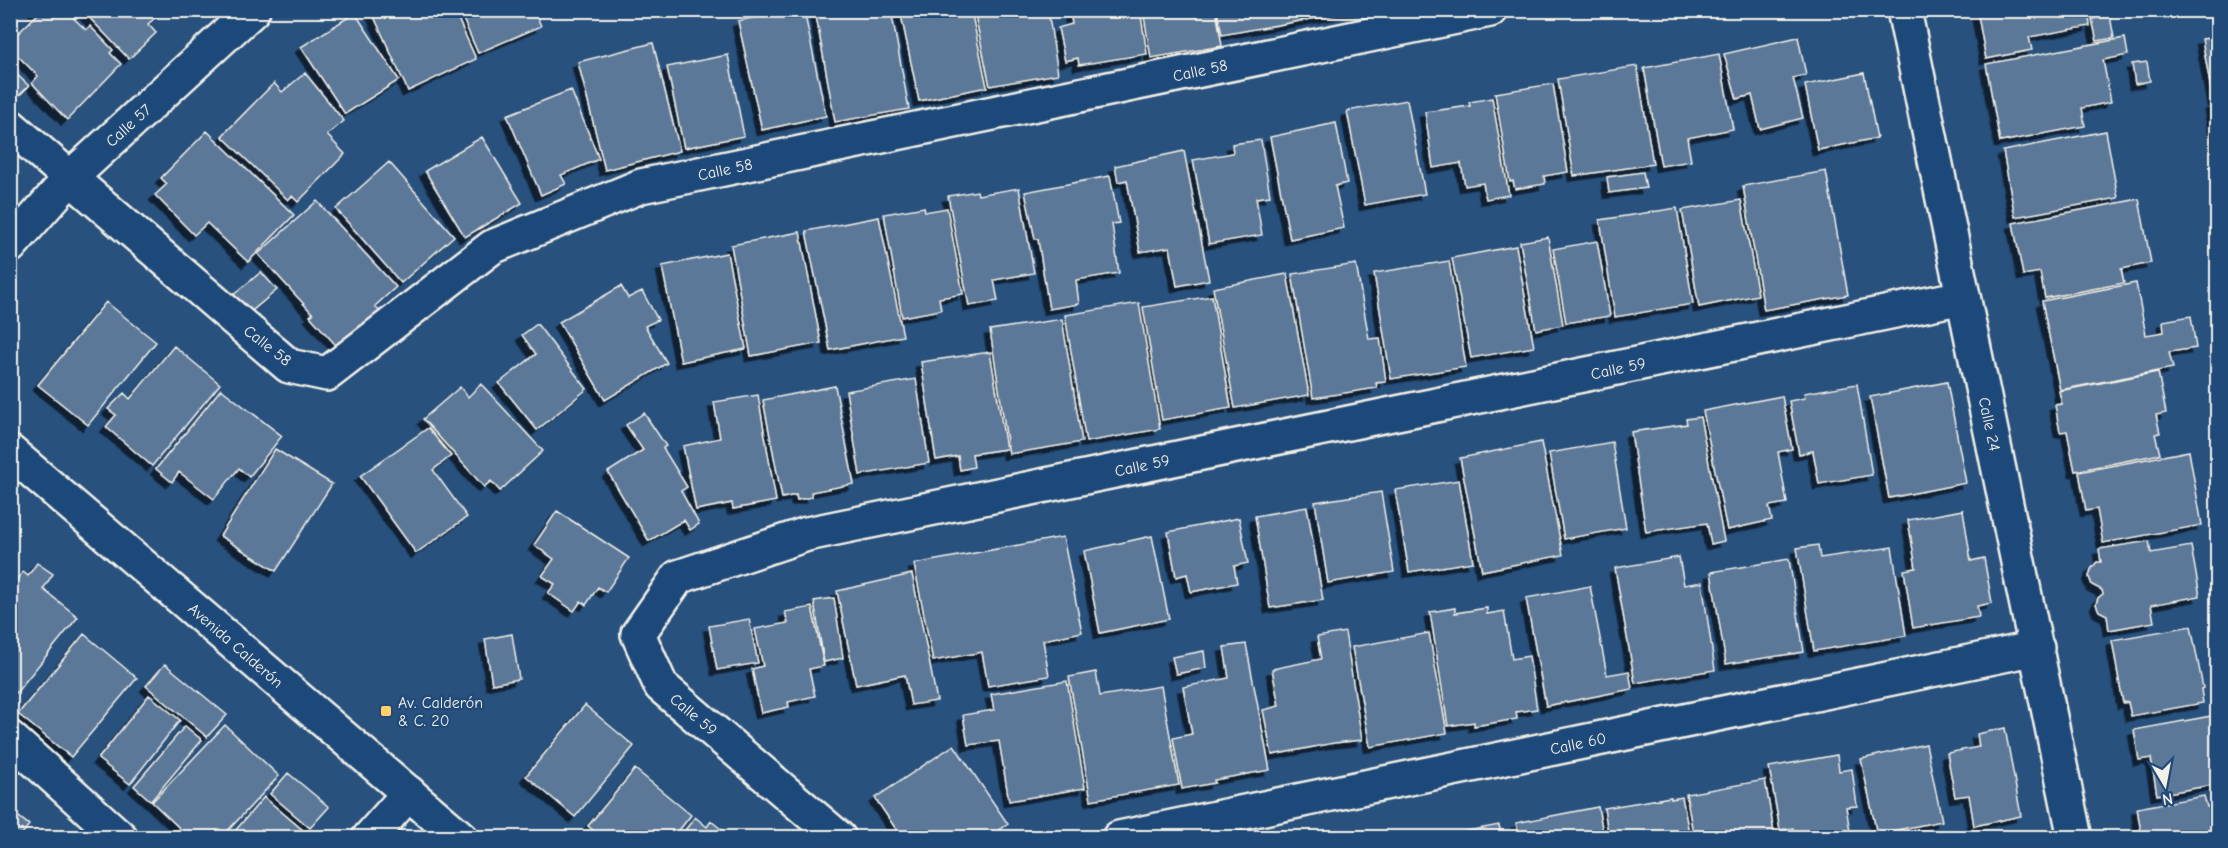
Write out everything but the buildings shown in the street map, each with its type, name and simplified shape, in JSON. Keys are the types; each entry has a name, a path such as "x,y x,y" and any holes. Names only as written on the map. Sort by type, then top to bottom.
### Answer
{"street":[{"name":"Calle 57","path":"10,246 70,177 253,10"},
{"name":"Calle 58","path":"10,126 289,366 327,374 492,247 641,186 1490,10"},
{"name":"Calle 24","path":"1904,10 2075,837"},
{"name":"Calle 59","path":"839,837 661,686 638,634 678,577 807,534 1963,297"},
{"name":"Avenida Calderón","path":"10,452 461,837"},
{"name":"Calle 60","path":"1119,837 2037,648"},
{"path":"10,738 121,837"},
{"path":"369,837 409,793"}],"place":[{"name":"Av. Calderón & C. 20","path":"386,711"}]}
